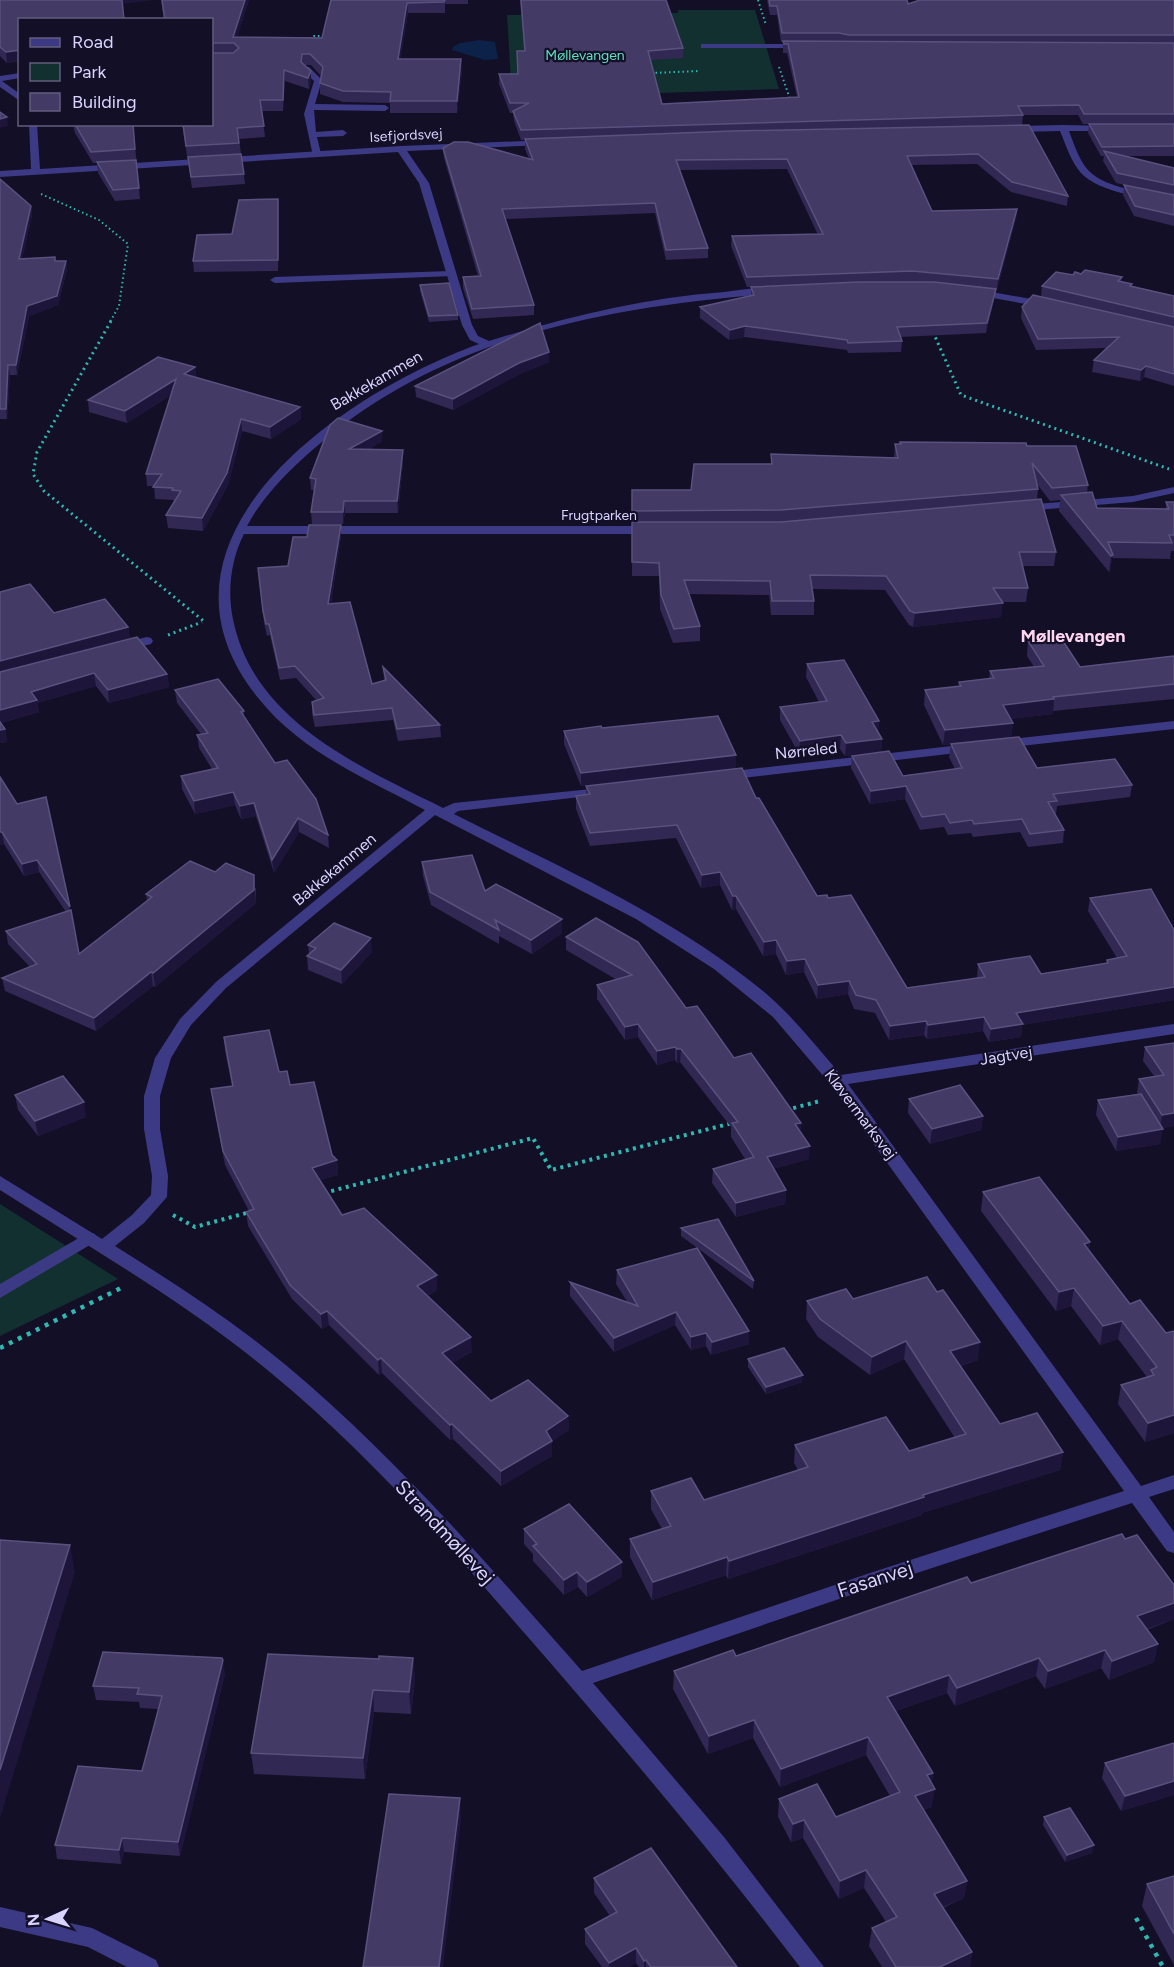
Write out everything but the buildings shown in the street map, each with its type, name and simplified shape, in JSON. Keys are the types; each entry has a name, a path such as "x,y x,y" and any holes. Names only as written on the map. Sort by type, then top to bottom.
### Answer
{"street":[{"path":"704,46 816,46"},
{"path":"306,69 318,80 308,114 316,154"},
{"path":"0,81 18,76"},
{"path":"0,81 18,97"},
{"path":"310,107 385,108"},
{"path":"33,126 36,172"},
{"path":"1063,128 1083,170 1090,176 1103,183 1174,200"},
{"path":"1003,129 1118,128"},
{"path":"312,135 343,133"},
{"name":"Isefjordsvej","path":"0,174 401,149 555,142"},
{"path":"401,149 424,183 469,331 474,338 487,344"},
{"path":"275,280 450,274"},
{"name":"Bakkekammen","path":"154,1204 159,1197 160,1183 152,1130 152,1096 163,1058 180,1029 196,1008 221,985 439,811 316,744 265,699 252,681 233,645 228,627 223,579 226,563 239,530 271,483 293,458 325,429 389,388 487,344 568,321 636,306 689,298 781,290"},
{"path":"964,290 1057,307"},
{"path":"1009,510 1133,499 1174,490"},
{"name":"Frugtparken","path":"239,530 660,530"},
{"path":"111,650 147,641"},
{"name":"Nørreled","path":"706,778 1174,725"},
{"path":"439,811 454,807 623,788"},
{"name":"Kløvermarksvej","path":"439,811 658,925 692,946 758,995 778,1013 842,1088 1138,1493 1174,1546"},
{"name":"Jagtvej","path":"842,1088 1174,1029"},
{"name":"Strandmøllevej","path":"0,1182 148,1274 226,1326 329,1413 428,1511 578,1680 667,1785 813,1967"},
{"path":"0,1292 96,1243 154,1204"},
{"name":"Fasanvej","path":"578,1680 1174,1482"},
{"path":"0,1917 92,1938 148,1967"}],"path":[{"path":"758,0 794,111"},
{"path":"644,73 700,71"},
{"path":"51,198 99,220 128,244 119,306 37,452 33,474 44,490 202,622 228,627"},
{"path":"933,330 960,395 1163,465 1174,472"},
{"path":"194,627 202,622"},
{"path":"778,1112 842,1088"},
{"path":"319,1194 533,1138 551,1170 744,1120"},
{"path":"154,1204 195,1227 251,1212"},
{"path":"0,1348 148,1274"},
{"path":"1136,1918 1162,1967"}],"green space":[{"name":"Møllevangen","path":"678,10 755,10 779,89 512,98 507,15 678,13"},
{"path":"0,1204 118,1279 0,1336"}],"water":[{"path":"479,40 495,42 498,59 485,60 452,50 460,43"}],"district":[{"name":"Møllevangen","path":"1073,636"}]}
